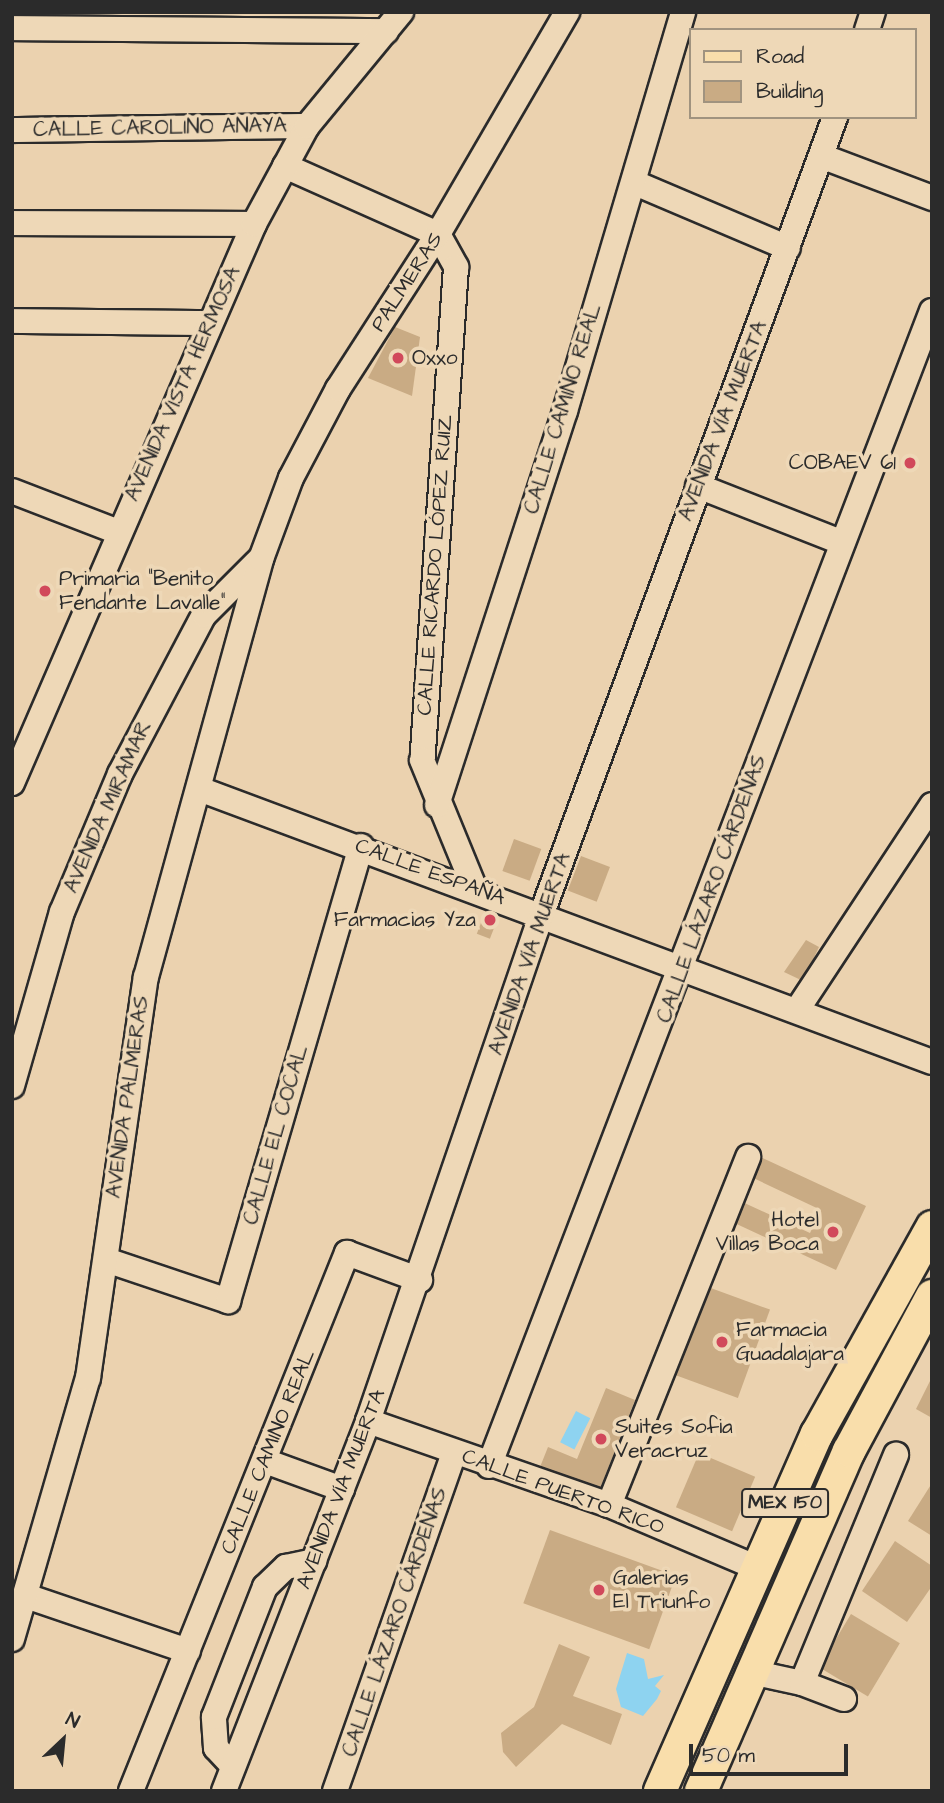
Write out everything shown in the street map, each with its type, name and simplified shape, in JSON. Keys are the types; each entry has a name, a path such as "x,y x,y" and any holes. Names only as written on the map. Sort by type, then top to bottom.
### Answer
{"main road":[{"name":"MEX 150","path":"660,1791 755,1567 817,1434 932,1227"},
{"name":"MEX 150","path":"701,1791 849,1451 932,1296"}],"street":[{"name":"PALMERAS","path":"261,559 291,478 338,389 438,234 567,12"},
{"name":"CALLE CAMINO REAL","path":"437,805 635,183 683,12"},
{"path":"12,28 394,21"},
{"name":"AVENIDA VISTA HERMOSA","path":"13,782 118,532 254,224 307,126 394,21"},
{"name":"AVENIDA VÍA MUERTA","path":"224,1791 420,1280 542,913 834,119"},
{"name":"CALLE CAROLINO ANAYA","path":"12,131 307,126"},
{"path":"821,156 932,198"},
{"path":"285,166 438,234"},
{"path":"635,183 788,248"},
{"path":"12,223 254,224"},
{"name":"CALLE RICARDO LÓPEZ RUIZ","path":"438,234 456,267 422,760 437,805 475,889"},
{"name":"CALLE LÁZARO CÁRDENAS","path":"489,1466 684,965 841,542 924,357 932,311"},
{"path":"12,321 210,323"},
{"path":"698,486 841,542"},
{"path":"12,491 118,532"},
{"name":"AVENIDA PALMERAS","path":"12,1639 88,1378 146,977 202,790 261,559"},
{"name":"AVENIDA MIRAMAR","path":"12,1086 62,912 120,775 204,615 261,559"},
{"name":"CALLE ESPAÑA","path":"202,790 799,1007 932,1062"},
{"path":"799,1007 932,805"},
{"name":"CALLE EL COCAL","path":"106,1260 228,1301 361,846"},
{"path":"609,1505 748,1157"},
{"name":"CALLE CAMINO REAL","path":"131,1791 347,1253 420,1280"},
{"name":"CALLE PUERTO RICO","path":"368,1421 489,1466 609,1505 755,1567"},
{"name":"CALLE LÁZARO CÁRDENAS","path":"335,1791 454,1453"},
{"path":"802,1683 895,1455"},
{"path":"265,1461 342,1489"},
{"path":"233,1766 212,1737 233,1670 265,1587 286,1567 314,1561"},
{"path":"26,1596 188,1651"},
{"path":"751,1672 802,1683 844,1699"}],"water":[{"path":"576,1411 590,1418 574,1449 560,1442"},
{"path":"627,1653 644,1659 648,1679 664,1675 655,1686 661,1691 657,1699 643,1716 621,1707 616,1689"}],"building":[{"name":"Oxxo","path":"395,327 420,337 412,396 368,378"},
{"path":"514,839 541,849 530,881 502,871"},
{"path":"581,856 610,867 597,902 568,891"},
{"name":"Farmacias Yza","path":"489,902 502,907 490,939 477,934"},
{"path":"806,940 819,947 803,981 784,972"},
{"path":"758,1156 866,1206 836,1270 728,1220 738,1200 810,1233 821,1210 749,1176"},
{"name":"Farmacia Guadalajara","path":"708,1287 770,1310 738,1398 676,1375"},
{"path":"932,1377 932,1418 916,1409"},
{"path":"606,1388 635,1400 599,1491 540,1467 548,1447 577,1459"},
{"path":"699,1453 755,1477 732,1531 676,1507"},
{"path":"932,1483 932,1536 908,1521"},
{"name":"Galerias El Triunfo","path":"550,1530 676,1576 649,1649 523,1603"},
{"path":"895,1541 932,1566 932,1586 907,1622 862,1591"},
{"path":"851,1614 900,1643 868,1697 819,1667"},
{"path":"559,1644 590,1657 573,1696 622,1714 611,1745 562,1724 516,1767 503,1752 501,1733 534,1707"}],"place":[{"name":"Oxxo","path":"398,358"},
{"name":"COBAEV 61","path":"910,463"},
{"name":"Primaria \"Benito Fendante Lavalle\"","path":"45,591"},
{"name":"Farmacias Yza","path":"490,920"},
{"name":"Hotel Villas Boca","path":"833,1232"},
{"name":"Farmacia Guadalajara","path":"722,1342"},
{"name":"Suites Sofia Veracruz","path":"601,1439"},
{"name":"Galerias El Triunfo","path":"599,1590"}]}
